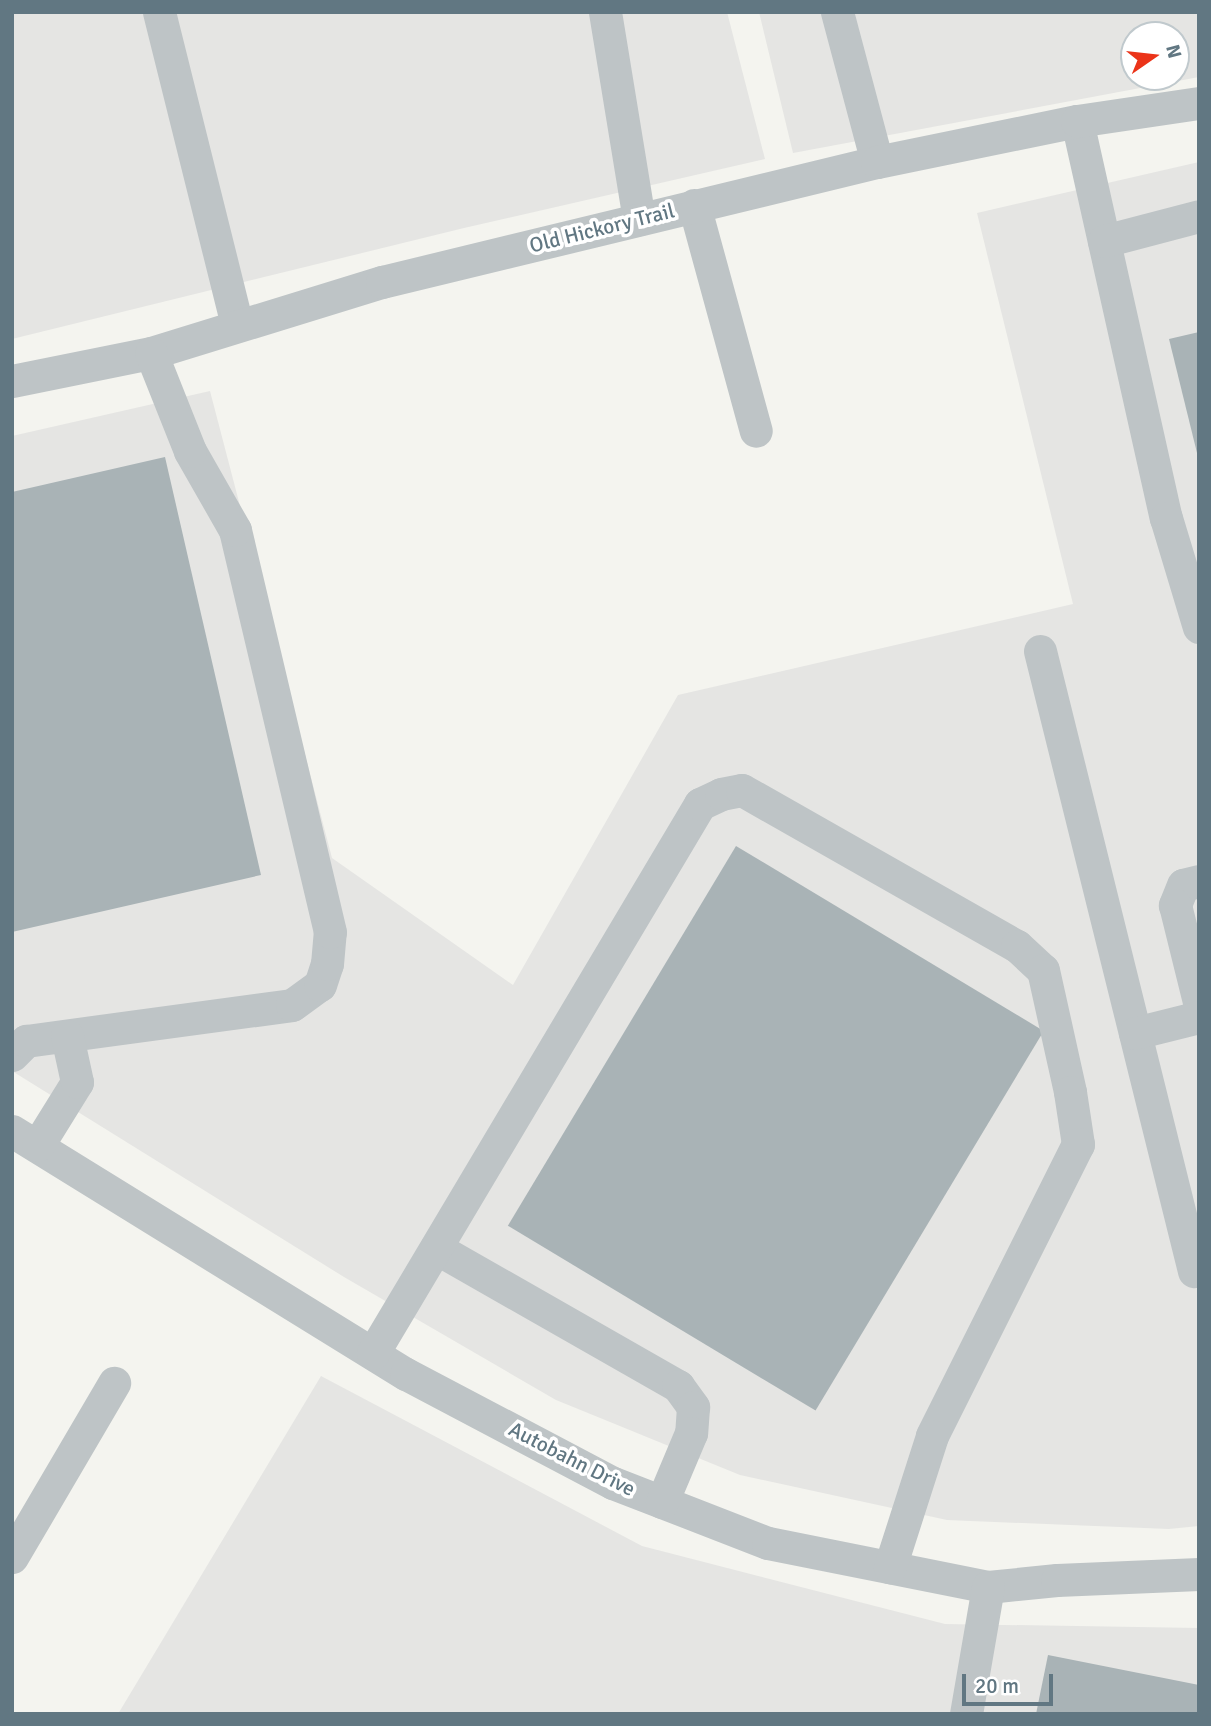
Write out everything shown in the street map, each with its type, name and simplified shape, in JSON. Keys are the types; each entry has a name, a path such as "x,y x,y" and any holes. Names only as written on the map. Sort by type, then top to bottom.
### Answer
{"street":[{"path":"159,12 237,325"},
{"path":"606,12 639,219"},
{"path":"837,12 877,162"},
{"name":"Old Hickory Trail","path":"12,381 151,354 382,282 877,162 1077,121 1199,103"},
{"path":"1077,121 1166,518 1199,627"},
{"path":"694,205 756,431"},
{"path":"1104,241 1199,216"},
{"path":"12,1055 26,1041 292,1005 320,985 327,964 330,932 235,530 190,451 151,354"},
{"path":"1040,651 1194,1271"},
{"path":"373,1353 700,804 721,794 742,790 1017,946 1044,970 1078,1144 932,1436 890,1567"},
{"path":"1196,981 1175,905 1183,885 1199,881"},
{"path":"1135,1033 1199,1017"},
{"path":"25,1138 77,1082 67,1036"},
{"name":"Autobahn Drive","path":"25,1138 373,1353 613,1483 768,1544 988,1587 1058,1580 1199,1574"},
{"path":"436,1248 678,1386 693,1407 691,1433 662,1503"},
{"path":"12,1557 114,1383"},
{"path":"966,1714 988,1587"}],"shaded area":[{"path":"12,12 727,12 765,159 464,228 12,339"},
{"path":"759,12 1199,12 1199,77 1190,79 1190,21 1120,21 1120,91 1124,91 793,153"},
{"path":"1199,162 1199,1526 1169,1529 947,1520 740,1475 556,1400 344,1277 12,1071 12,436 210,391 332,858 513,985 678,695 1073,604 977,213"},
{"path":"321,1376 642,1546 945,1624 1199,1628 1199,1714 118,1714"}],"building":[{"path":"1199,332 1199,457 1198,457 1169,339"},
{"path":"165,457 261,875 12,932 12,492"},
{"path":"736,846 1044,1031 816,1411 508,1226"},
{"path":"1048,1655 1199,1685 1199,1714 1036,1714"}]}
